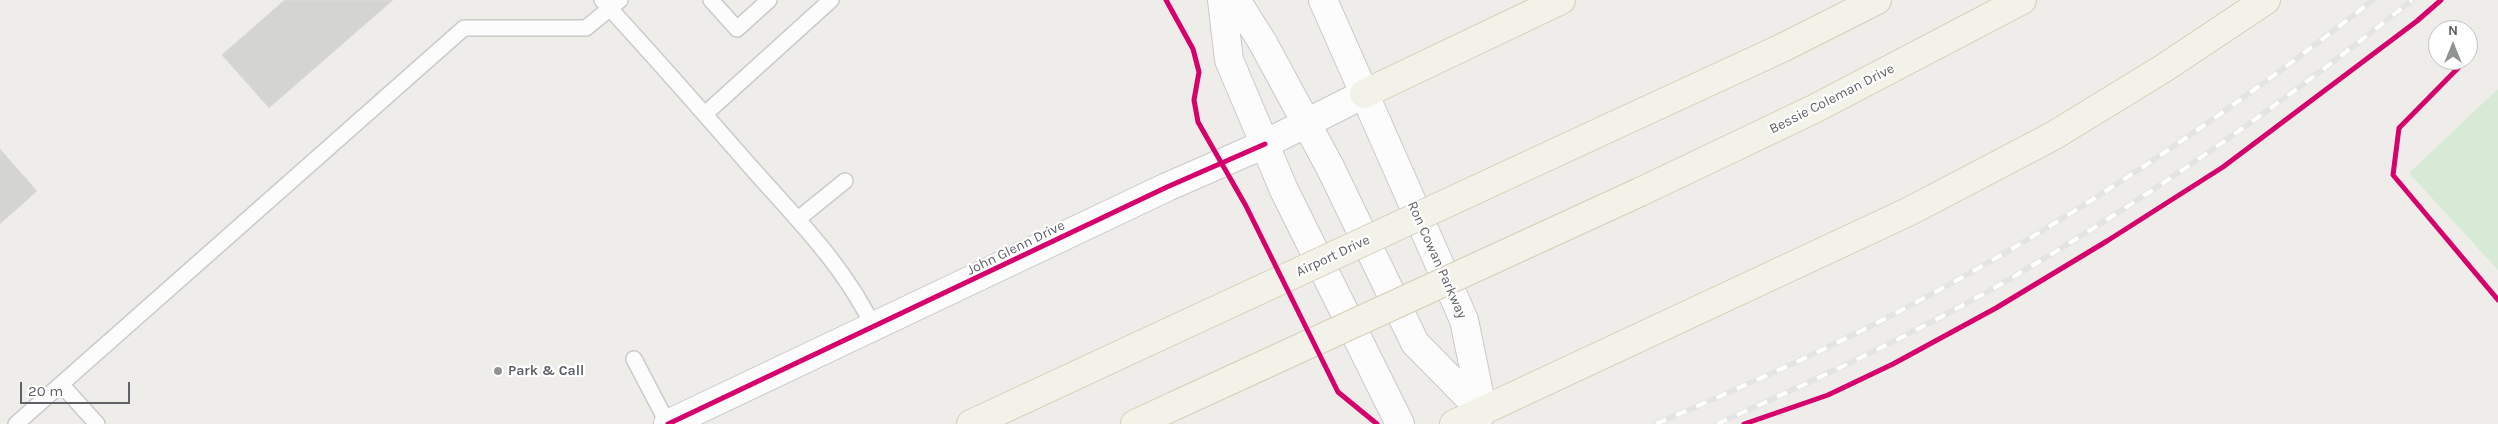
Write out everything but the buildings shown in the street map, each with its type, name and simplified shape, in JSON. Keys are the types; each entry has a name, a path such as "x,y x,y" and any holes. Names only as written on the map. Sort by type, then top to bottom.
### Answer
{"main road":[{"path":"1222,0 1229,60 1284,190 1400,424"},
{"path":"1236,0 1263,43 1306,123 1415,343 1483,412"},
{"name":"Ron Cowan Parkway","path":"1323,0 1464,320 1483,412"},
{"path":"1364,94 1561,0"},
{"name":"Airport Drive","path":"971,424 1782,48 1878,0"},
{"name":"Bessie Coleman Drive","path":"1135,424 1640,192 1814,109 2022,0"},
{"path":"1454,424 1879,227 1927,202 2053,136 2164,68 2266,0"},
{"name":"John Glenn Drive","path":"668,424 1168,187 1265,144 1364,94"}],"lane":[{"path":"711,0 737,29 769,0"},
{"path":"704,114 831,0"},
{"path":"16,424 464,28 586,28 611,3 704,114 798,219 856,293 874,328"},
{"path":"798,219 846,181"},
{"path":"634,359 668,424"},
{"path":"61,384 97,424"}],"green space":[{"path":"2498,89 2498,270 2409,173"}],"railway":[{"path":"1656,424 1837,343 1896,313 2021,244 2142,168 2201,128 2373,0"},
{"path":"1717,424 1901,338 1973,300 2061,248 2215,148 2315,76 2412,0"}],"cycle path":[{"path":"1166,0 1193,49 1199,72 1194,100 1198,122 1246,206 1338,392 1377,424"},
{"path":"1744,424 1828,395 1893,364 1996,308 2107,241 2223,167 2417,21 2441,0"},
{"path":"2456,70 2399,128 2393,175 2498,300"},
{"path":"668,424 1167,187 1265,144"}],"place":[{"name":"Park & Call","path":"498,371"}]}
